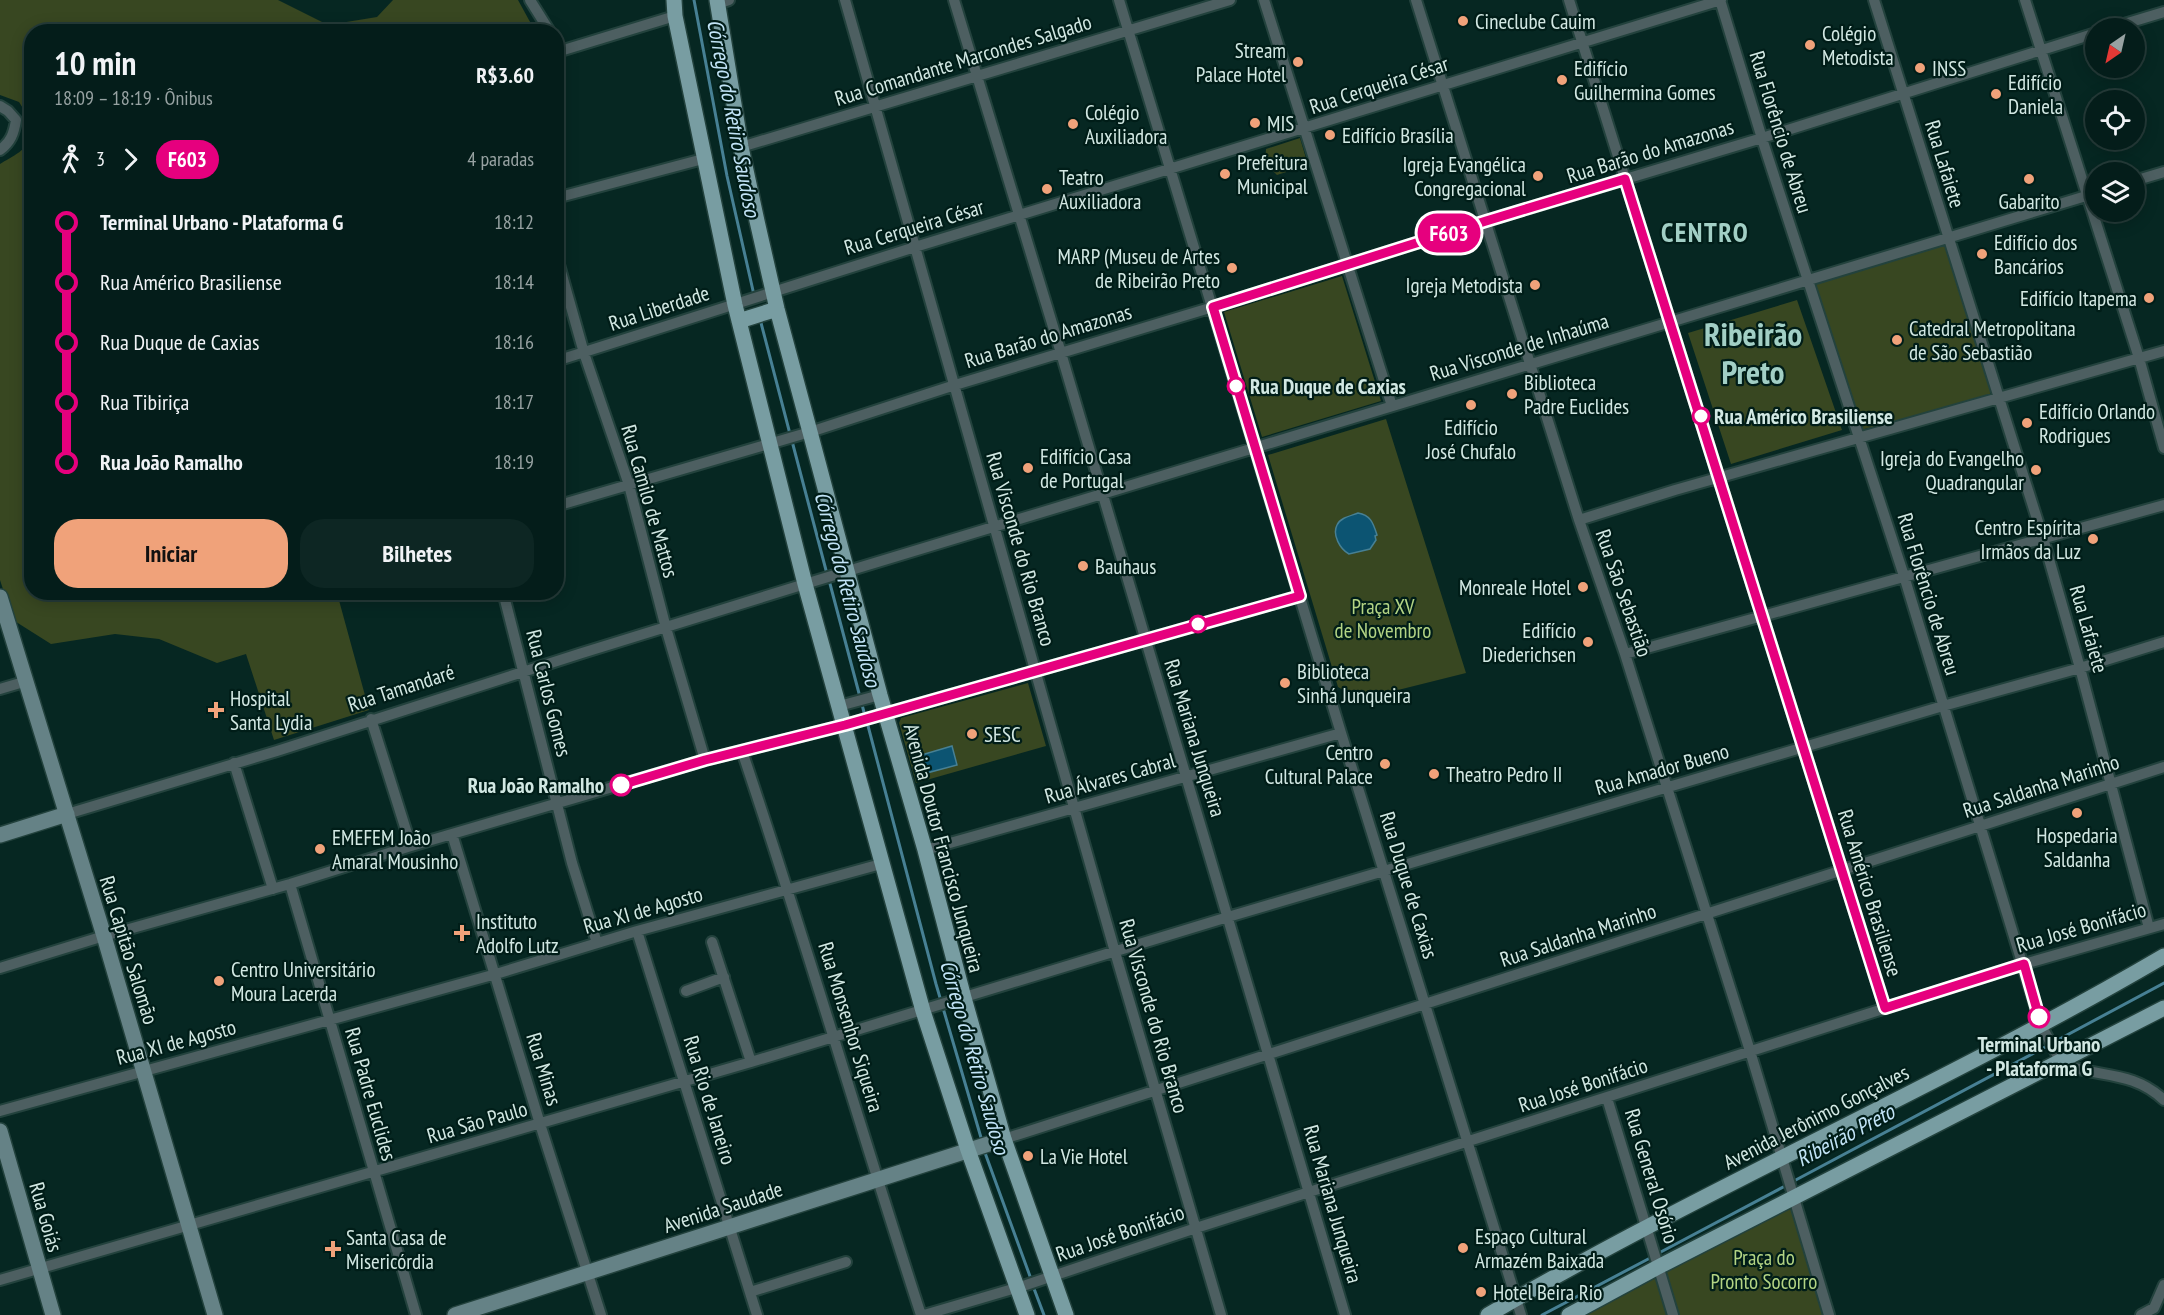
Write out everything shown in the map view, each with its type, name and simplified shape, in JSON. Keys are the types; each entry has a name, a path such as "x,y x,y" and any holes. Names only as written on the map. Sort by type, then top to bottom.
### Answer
{"main road":[{"path":"675,0 675,16 704,159 774,442 848,724 881,864 972,1149 1021,1287 1026,1315"},
{"name":"Avenida Doutor Francisco Junqueira","path":"721,1 741,147 769,293 805,433 880,714 925,850 959,1000 1000,1140 1047,1278 1066,1315"},
{"path":"743,320 774,310"},
{"name":"Rua Capitão Salomão","path":"0,597 104,936 215,1315"},
{"name":"Rua Tamandaré","path":"0,835 67,814"},
{"name":"Avenida Jerônimo Gonçalves","path":"1488,1315 1518,1307 1649,1232 2043,1029 2164,956"},
{"path":"1569,1315 1658,1261 2058,1058 2164,1008"},
{"name":"Rua Goiás","path":"0,1131 52,1315"},
{"name":"Avenida Saudade","path":"455,1315 1000,1140"}],"street":[{"path":"530,0 545,24"},
{"name":"Rua Visconde do Rio Branco","path":"845,0 1115,952 1221,1315"},
{"name":"Rua Mariana Junqueira","path":"954,0 1061,353 1345,1315"},
{"name":"Rua Duque de Caxias","path":"1119,0 1341,734 1518,1307"},
{"name":"Rua Comandante Marcondes Salgado","path":"741,147 1230,0"},
{"path":"1264,0 1392,406"},
{"name":"Rua São Sebastião","path":"1416,0 1532,364 1579,520 1625,654 1750,1051 1829,1315"},
{"name":"Rua Américo Brasiliense","path":"1569,0 1885,1008"},
{"name":"Rua Cerqueira César","path":"769,293 1721,0"},
{"name":"Rua Florêncio de Abreu","path":"1721,0 1807,281 1904,576 1979,827 2043,1029 2058,1058"},
{"name":"Rua Lafaiete","path":"1874,0 2043,538 2149,928"},
{"path":"2025,0 2085,178"},
{"path":"2144,18 2164,12"},
{"path":"564,52 675,16"},
{"name":"Rua Barão do Amazonas","path":"564,504 805,433 2085,36"},
{"path":"0,106 16,120 14,133 8,144 0,150"},
{"path":"564,196 704,159"},
{"path":"2145,178 2164,172"},
{"name":"Rua Visconde de Inhaúma","path":"811,583 2085,197"},
{"path":"2099,222 2164,448"},
{"name":"Rua Camilo de Mattos","path":"564,282 584,353 629,484 666,628 705,760"},
{"name":"Rua Liberdade","path":"564,359 769,293"},
{"path":"1579,520 1720,477 2164,351"},
{"path":"1625,654 2164,505"},
{"name":"Rua Tamandaré","path":"67,814 811,583"},
{"path":"0,968 705,760 848,724 1300,596"},
{"name":"Rua Carlos Gomes","path":"504,600 572,863 597,943"},
{"name":"Rua Amador Bueno","path":"959,1000 1228,917 2164,642"},
{"path":"0,689 27,681"},
{"path":"843,705 876,696"},
{"path":"372,720 411,846"},
{"name":"Rua Álvares Cabral","path":"925,850 1341,734"},
{"name":"Rua Monsenhor Siqueira","path":"742,751 789,890 877,1179 922,1315"},
{"path":"234,763 273,889"},
{"name":"Rua Saldanha Marinho","path":"1000,1140 2164,767"},
{"name":"Rua Minas","path":"452,834 601,1315"},
{"name":"Rua XI de Agosto","path":"0,1111 496,974 637,931 881,864"},
{"name":"Rua Padre Euclides","path":"290,884 416,1315"},
{"name":"Rua José Bonifácio","path":"922,1315 1021,1287 1196,1228 2024,964 2164,924"},
{"name":"Rua Rio de Janeiro","path":"637,931 757,1315"},
{"path":"712,942 751,1062"},
{"path":"686,991 723,977"},
{"name":"Rua São Paulo","path":"0,1280 373,1173 959,1000"},
{"path":"2058,1058 2065,1065 2132,1080 2154,1091 2164,1100"},
{"name":"Rua General Osório","path":"1607,1098 1673,1315"},
{"path":"750,1292 846,1262"},
{"path":"2141,1315 2159,1307 2164,1285"}],"green space":[{"path":"0,0 278,0 326,24 24,24 24,110 19,102 0,95"},
{"path":"393,0 518,0 531,24 334,24 377,17"},
{"path":"1300,138 1308,165 1277,175 1265,163 1266,149"},
{"path":"24,148 24,600 339,600 369,710 274,740 246,654 217,663 159,639 115,634 51,644 13,620 0,580 0,164"},
{"path":"1944,244 1992,392 1986,397 1861,430 1813,284"},
{"path":"1342,276 1381,401 1262,437 1224,312"},
{"path":"1797,300 1842,430 1731,464 1688,333"},
{"name":"Praça XV de Novembro","path":"1386,419 1466,673 1366,698 1350,694 1338,687 1268,455"},
{"name":"SESC","path":"1028,683 1046,746 916,783 899,723 901,718"},
{"name":"Praça do Pronto Socorro","path":"1793,1205 1825,1315 1677,1315 1664,1268"},
{"path":"1657,1273 1669,1315 1580,1315"}],"water":[{"path":"1358,513 1365,515 1374,526 1376,540 1370,549 1349,554 1338,541 1336,529 1340,521"},
{"path":"952,746 957,765 923,774 918,756"}],"waterway":[{"name":"Córrego do Retiro Saudoso","path":"694,0 727,176 754,295"},
{"name":"Córrego do Retiro Saudoso","path":"760,319 790,434"},
{"name":"Córrego do Retiro Saudoso","path":"792,441 827,574"},
{"name":"Córrego do Retiro Saudoso","path":"829,580 865,716"},
{"name":"Córrego do Retiro Saudoso","path":"867,722 936,984 982,1141"},
{"name":"Ribeirão Preto","path":"2054,1042 2164,983"},
{"name":"Ribeirão Preto","path":"1792,1182 2049,1045"},
{"name":"Córrego do Retiro Saudoso","path":"984,1150 1031,1279"},
{"name":"Ribeirão Preto","path":"1657,1254 1787,1185"},
{"name":"Ribeirão Preto","path":"1542,1315 1652,1257"},
{"name":"Córrego do Retiro Saudoso","path":"1033,1286 1044,1315"}],"bus line":[{"name":"F603","path":"621,785 705,760 845,725 1300,596 1213,307 1625,179 1885,1008 2024,964 2039,1017"}],"place":[{"name":"Cineclube Cauim","path":"1463,21"},
{"name":"Colégio Metodista","path":"1810,45"},
{"name":"Stream Palace Hotel","path":"1298,62"},
{"name":"INSS","path":"1920,68"},
{"name":"Edifício Guilhermina Gomes","path":"1562,80"},
{"name":"Edifício Daniela","path":"1996,94"},
{"name":"MIS","path":"1255,123"},
{"name":"Colégio Auxiliadora","path":"1073,124"},
{"name":"Edifício Brasília","path":"1330,135"},
{"name":"Prefeitura Municipal","path":"1225,174"},
{"name":"Igreja Evangélica Congregacional","path":"1538,176"},
{"name":"Gabarito","path":"2029,179"},
{"name":"Teatro Auxiliadora","path":"1047,189"},
{"name":"Edifício dos Bancários","path":"1982,254"},
{"name":"MARP (Museu de Artes de Ribeirão Preto","path":"1232,268"},
{"name":"Igreja Metodista","path":"1535,285"},
{"name":"Edifício Itapema","path":"2149,298"},
{"name":"Catedral Metropolitana de São Sebastião","path":"1897,340"},
{"name":"Rua Duque de Caxias","path":"1236,386"},
{"name":"Biblioteca Padre Euclides","path":"1512,394"},
{"name":"Edifício José Chufalo","path":"1471,405"},
{"name":"Rua Américo Brasiliense","path":"1701,416"},
{"name":"Edifício Orlando Rodrigues","path":"2027,423"},
{"name":"Edifício Casa de Portugal","path":"1028,468"},
{"name":"Igreja do Evangelho Quadrangular","path":"2036,470"},
{"name":"Centro Espírita Irmãos da Luz","path":"2093,539"},
{"name":"Bauhaus","path":"1083,566"},
{"name":"Monreale Hotel","path":"1583,587"},
{"name":"Edifício Diederichsen","path":"1588,642"},
{"name":"Biblioteca Sinhá Junqueira","path":"1285,683"},
{"name":"Hospital Santa Lydia","path":"216,710"},
{"name":"SESC","path":"972,734"},
{"name":"Centro Cultural Palace","path":"1385,764"},
{"name":"Theatro Pedro II","path":"1434,774"},
{"name":"Rua João Ramalho","path":"621,785"},
{"name":"Hospedaria Saldanha","path":"2077,813"},
{"name":"EMEFEM João Amaral Mousinho","path":"320,849"},
{"name":"Instituto Adolfo Lutz","path":"462,933"},
{"name":"Centro Universitário Moura Lacerda","path":"219,981"},
{"name":"Terminal Urbano - Plataforma G","path":"2039,1017"},
{"name":"La Vie Hotel","path":"1028,1156"},
{"name":"Espaço Cultural Armazém Baixada","path":"1463,1248"},
{"name":"Santa Casa de Misericórdia","path":"333,1249"},
{"name":"Hotel Beira Rio","path":"1481,1292"}],"district":[{"name":"CENTRO","path":"1705,232"},
{"name":"Ribeirão Preto","path":"1753,352"}]}
